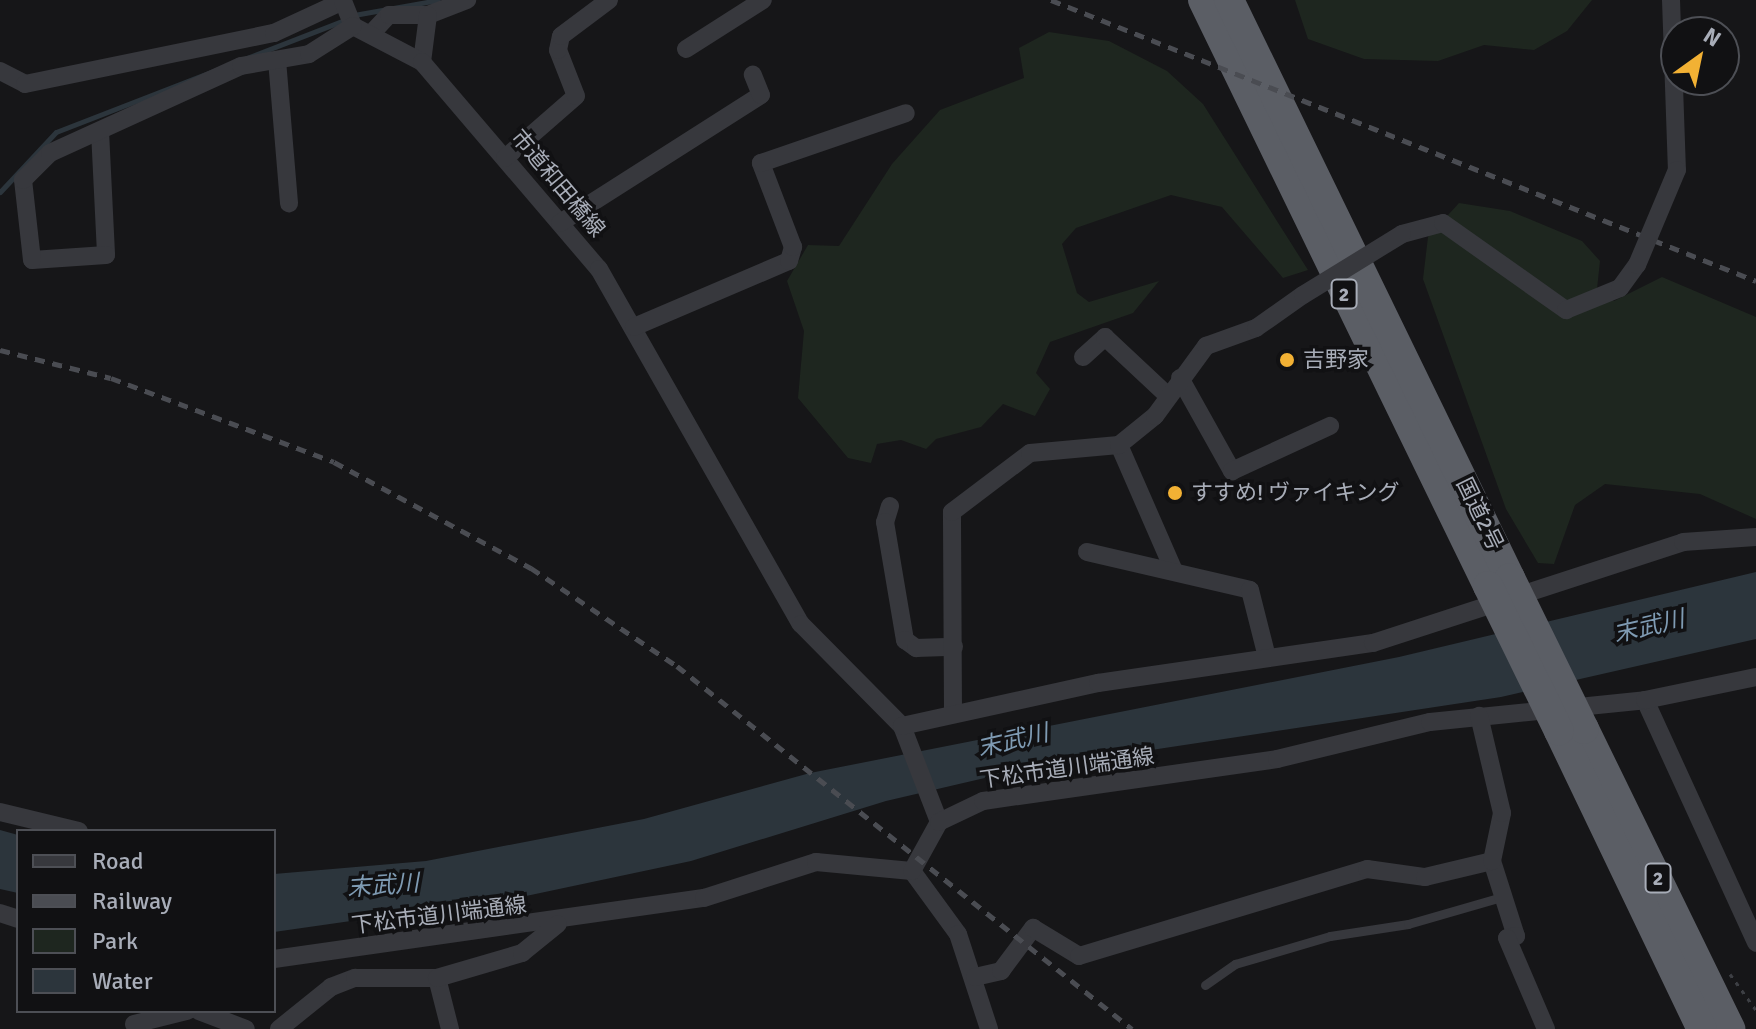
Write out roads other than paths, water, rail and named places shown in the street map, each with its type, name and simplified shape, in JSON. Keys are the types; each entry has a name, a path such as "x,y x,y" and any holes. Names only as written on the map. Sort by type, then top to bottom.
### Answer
{"highway":[{"name":"国道2号","path":"1203,0 1571,730 1730,1029"},
{"name":"国道2号","path":"1229,0 1499,582"},
{"name":"国道2号","path":"1571,730 1702,1029"}],"street":[{"path":"371,34 389,15 428,15 467,0"},
{"path":"505,158 576,96 558,50 561,36 609,0"},
{"path":"686,49 763,0"},
{"path":"953,712 952,512 1030,453 1119,445 1168,396 1206,346 1256,328 1402,234 1443,223 1566,310 1620,288 1637,265 1677,170 1671,0"},
{"path":"0,71 25,84 274,33 343,1 350,19 309,54 277,60 164,96 100,131 50,153 23,180 32,260 106,255 100,131"},
{"path":"422,62 428,15"},
{"name":"市道和田橋線","path":"350,19 422,62 560,223 634,327 801,624 906,735"},
{"path":"277,60 289,204"},
{"path":"560,223 761,95 753,75"},
{"path":"634,327 789,261 793,247 761,163 906,113"},
{"path":"1083,357 1105,337 1168,396"},
{"path":"1180,378 1232,471 1330,426"},
{"path":"1119,445 1174,571"},
{"path":"890,506 885,522 905,640 916,648 954,647"},
{"path":"989,1029 975,977 958,934 912,871 936,816 906,735 953,712 1267,657 1373,643 1683,542 1756,537"},
{"path":"1087,552 1250,590 1267,657"},
{"name":"下松市道川端通線","path":"936,816 983,801 1171,778 1479,716 1645,700 1756,677"},
{"path":"1645,700 1756,943"},
{"path":"1479,716 1502,813 1492,861 1516,936 1507,938 1546,1029"},
{"path":"0,812 71,829"},
{"path":"975,977 1001,971 1033,928 1079,956 1367,869 1425,877 1492,861"},
{"name":"下松市道川端通線","path":"276,959 558,924 704,898 816,862 912,871"},
{"path":"279,1029 331,987 355,978 437,978 522,953 558,924"},
{"path":"437,978 450,1029"},
{"path":"134,1024 179,1013"},
{"path":"209,1013 242,1020"}],"lane":[{"path":"1205,985 1235,964 1505,896"}],"water":[{"name":"末武川","path":"1756,572 1756,639 1501,697 1019,770 886,801 691,861 526,896 276,932 276,874 426,861 644,819 810,773 1399,657"},
{"path":"0,830 16,834 16,893 0,889"}],"waterway":[{"path":"354,15 438,0"},
{"path":"0,192 56,132 345,20"}],"railway":[{"path":"1051,0 1756,281"},
{"path":"0,350 111,378 334,462 531,568 677,666 1132,1029"}],"place":[{"name":"吉野家","path":"1287,360"},
{"name":"すすめ! ヴァイキング","path":"1175,493"}]}
